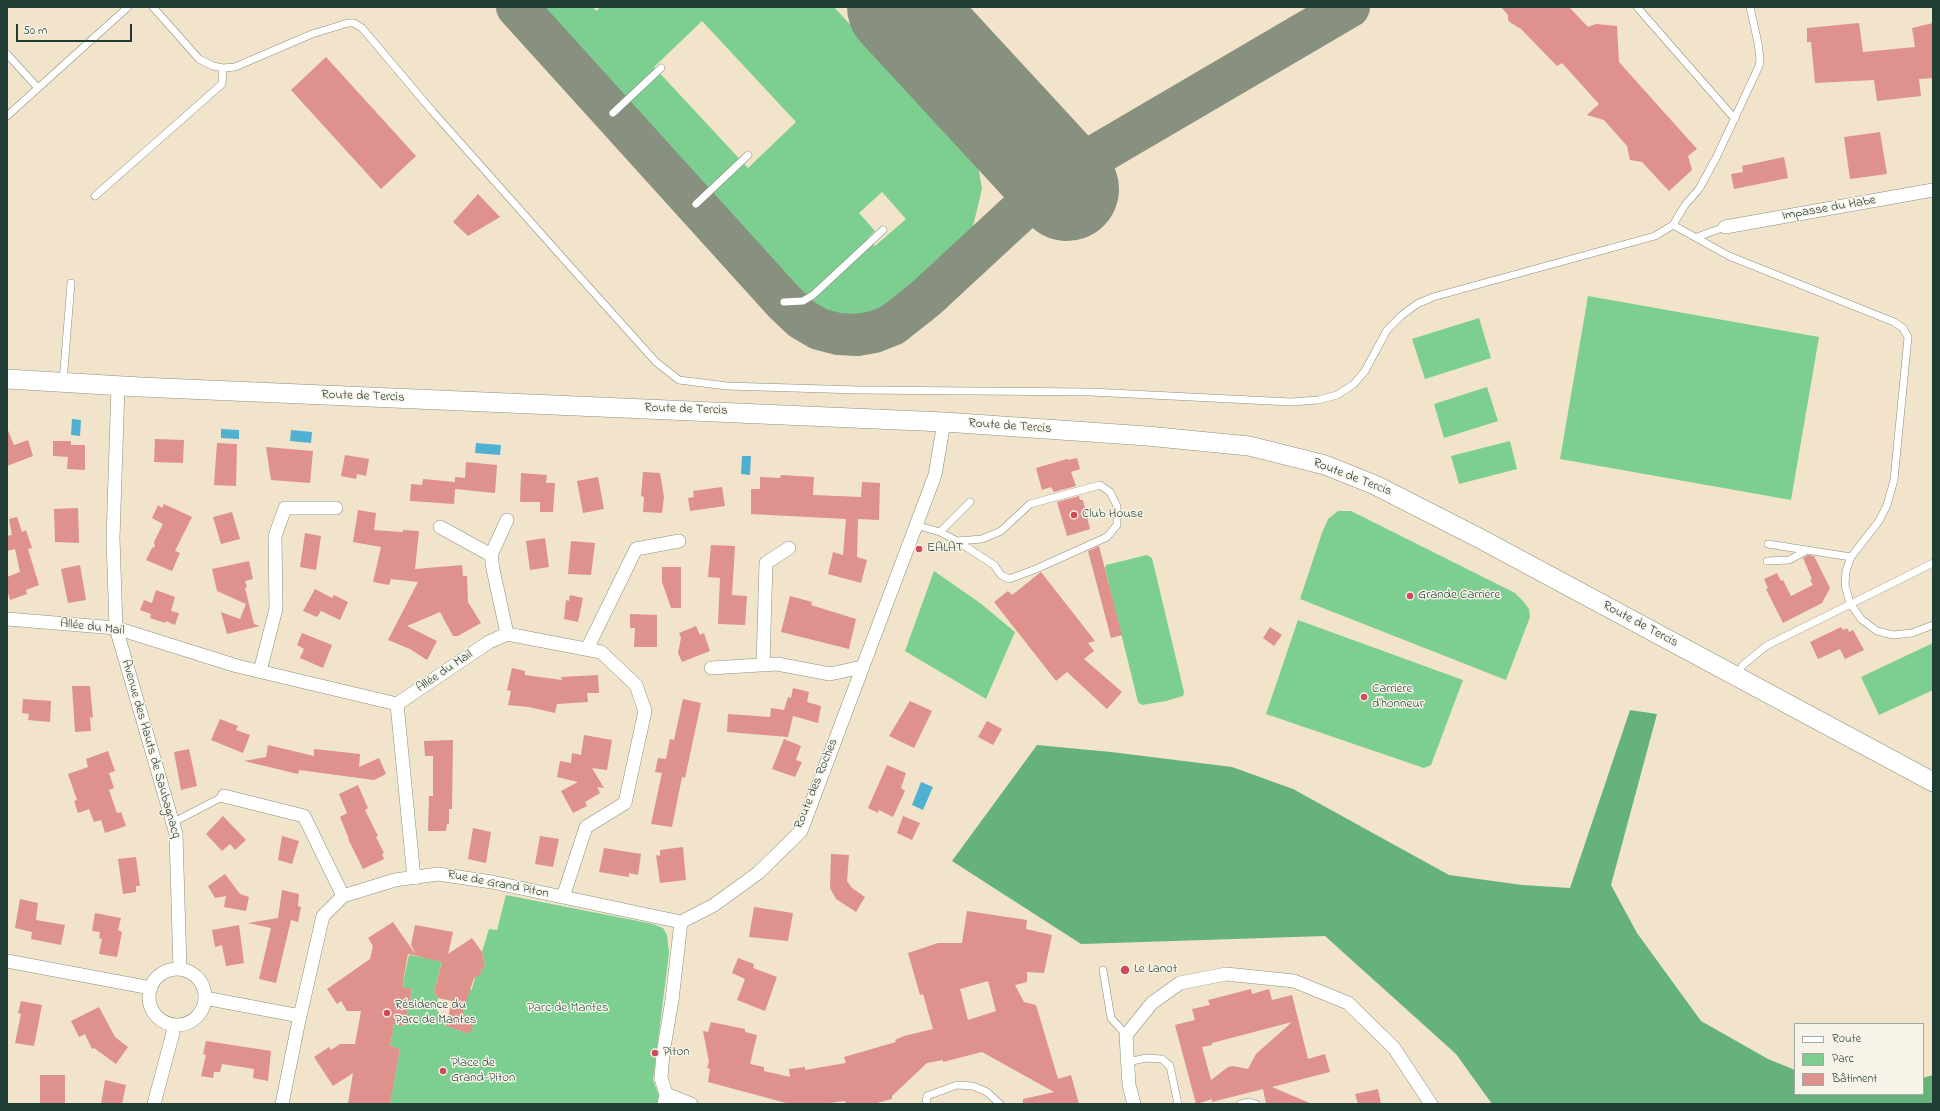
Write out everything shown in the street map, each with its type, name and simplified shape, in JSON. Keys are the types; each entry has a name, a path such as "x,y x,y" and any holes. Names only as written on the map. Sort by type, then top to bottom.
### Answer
{"main road":[{"name":"Route de Tercis","path":"7,379 118,386 944,422 1147,436 1249,446 1325,465 1375,485 1451,524 1933,782"}],"street":[{"name":"Impasse du Habe","path":"1725,227 1933,190"},
{"name":"Avenue des Hauts de Saubagnacq","path":"118,386 113,538 116,628 176,834 180,969"},
{"name":"Route des Roches","path":"681,922 714,905 758,873 800,831 935,475 944,422"},
{"path":"260,671 276,609 275,536 284,508 336,508"},
{"path":"507,520 491,555 507,634 601,652 636,685 645,711 625,803 586,827 563,897"},
{"path":"440,527 491,555"},
{"path":"587,649 636,549 679,541"},
{"path":"764,664 766,563 789,548"},
{"name":"Allée du Mail","path":"7,619 116,628 260,671 397,704 489,642 507,634"},
{"path":"711,668 777,664 830,674 862,667"},
{"path":"397,704 414,878"},
{"path":"224,796 304,816 343,896"},
{"name":"Rue de Grand Piton","path":"282,1104 323,916 343,896 395,880 438,874 492,882 681,922"},
{"path":"681,922 661,1078 665,1099 691,1104"},
{"path":"7,961 150,988"},
{"path":"180,969 196,976 202,986 205,998 203,1007 199,1014 188,1022 176,1025 167,1023 154,1012 149,997 150,988 162,973 180,969"},
{"path":"1134,1104 1129,1085 1126,1035 1152,1003 1180,982 1226,974 1294,981 1348,1003 1394,1048 1431,1104"},
{"path":"205,998 300,1016"},
{"path":"154,1104 176,1025"}],"lane":[{"path":"7,116 128,7"},
{"path":"153,7 199,59 213,66 223,68 235,67 312,34 348,23 354,23 362,28 433,112 656,362 679,380 727,386 859,390 1091,392 1291,402 1318,400 1337,394 1354,384 1365,371 1387,330 1401,316 1417,304 1433,297 1655,236 1673,226 1685,205 1699,189 1735,119 1759,66 1760,59 1750,7"},
{"path":"1637,7 1735,119"},
{"path":"7,54 38,88"},
{"path":"96,196 222,84 223,68"},
{"path":"613,113 662,68"},
{"path":"696,204 748,155"},
{"path":"1673,226 1697,237 1729,256 1894,322 1903,328 1908,337 1894,480 1887,505 1879,521 1851,557 1846,571 1845,584 1850,603 1861,619 1877,631 1893,636 1912,633 1933,625"},
{"path":"1697,237 1725,227"},
{"path":"784,302 803,301 813,295 883,230"},
{"path":"63,382 71,283"},
{"path":"915,525 940,532 957,541 994,565 1001,575 1009,579 1107,538 1117,524 1117,506 1110,492 1100,485 1084,488 1030,504 1001,531 982,539 957,541"},
{"path":"940,532 970,502"},
{"path":"1768,544 1851,557"},
{"path":"1767,561 1789,560 1806,550"},
{"path":"1735,676 1743,665 1766,646 1933,563"},
{"path":"172,823 224,796"},
{"path":"1103,970 1111,1018 1126,1035"},
{"path":"1128,1062 1146,1058 1162,1059 1170,1066 1178,1104"},
{"path":"926,1104 927,1096 957,1085 973,1086 987,1092 1000,1104"},
{"path":"1241,1104 1250,1102 1256,1104"}],"green space":[{"path":"541,7 593,7 596,11 601,7 834,7 970,155 979,171 982,189 973,226 961,241 879,315 843,319 814,306","holes":["702,21 796,122 748,168 654,67","882,192 906,219 875,246 868,238 875,231 859,213"]},
{"path":"1588,296 1819,337 1791,500 1560,459"},
{"path":"1479,318 1491,358 1425,379 1412,339"},
{"path":"1487,387 1498,421 1444,438 1434,404"},
{"path":"1510,441 1517,469 1459,484 1451,456"},
{"name":"Grande Carrière","path":"1338,511 1351,511 1515,593 1523,601 1529,609 1530,617 1506,680 1300,599 1328,519"},
{"path":"1147,555 1152,558 1184,692 1183,696 1166,701 1142,705 1138,702 1105,568 1106,565"},
{"path":"934,571 980,603 1015,632 986,699 905,651"},
{"name":"Carrière d'honneur","path":"1298,620 1463,680 1431,765 1424,768 1266,714"},
{"path":"1933,643 1933,690 1879,715 1861,677"},
{"path":"1630,710 1657,714 1611,885 1637,933 1701,1021 1768,1059 1794,1070 1794,1095 1924,1095 1924,1078 1933,1075 1933,1104 1492,1104 1456,1054 1325,936 1081,944 952,861 1037,745 1111,752 1232,767 1293,789 1449,875 1522,885 1570,888"},
{"name":"Parc de Mantes","path":"506,895 653,924 663,928 667,935 669,953 653,1080 661,1101 660,1104 390,1104 400,1049 390,1046 394,1024 405,1026 412,990 402,987 409,955 442,961 434,992 438,998 436,1008 446,1026 470,1034 462,1015 475,977 480,975 482,968 485,966 482,952 489,929 497,930"}],"water":[{"path":"72,419 81,420 80,436 71,435"},
{"path":"221,429 239,430 239,439 221,438"},
{"path":"291,430 312,432 311,443 290,441"},
{"path":"476,443 501,445 500,455 475,453"},
{"path":"742,456 751,456 750,475 741,474"},
{"path":"921,782 933,787 923,810 912,805"}],"building":[{"path":"1501,7 1569,7 1588,27 1596,24 1617,26 1619,62 1697,149 1688,156 1692,170 1669,191 1642,162 1630,160 1627,146 1604,120 1587,115 1599,104 1562,63 1557,66 1521,29 1511,23 1508,20 1508,15"},
{"path":"1859,23 1863,52 1915,47 1912,28 1933,23 1933,78 1919,79 1921,96 1877,101 1874,80 1815,83 1811,42 1807,42 1807,28"},
{"path":"326,57 416,156 381,189 291,90"},
{"path":"1880,132 1887,174 1850,179 1844,137"},
{"path":"1784,157 1788,178 1734,189 1731,174 1743,172 1742,166"},
{"path":"478,194 500,217 468,236 453,222"},
{"path":"7,428 14,445 28,440 33,456 7,466"},
{"path":"155,439 184,440 183,463 154,462"},
{"path":"53,441 71,441 71,445 85,445 85,470 67,469 68,457 53,456"},
{"path":"217,443 237,444 236,486 214,485"},
{"path":"266,447 313,451 310,483 271,480"},
{"path":"345,455 369,459 366,476 357,474 356,479 341,476"},
{"path":"1077,458 1080,469 1071,472 1076,486 1054,492 1051,487 1042,490 1036,468 1067,459"},
{"path":"466,462 497,465 495,493 455,489 454,504 410,501 411,484 422,485 423,479 455,482 455,477 465,478"},
{"path":"643,472 660,473 664,497 662,513 643,512 644,497 641,496"},
{"path":"521,473 547,475 546,483 555,483 553,512 540,512 540,502 520,502"},
{"path":"781,475 814,477 813,495 861,497 862,482 880,483 879,520 858,519 857,557 867,560 861,583 828,574 833,552 843,555 846,519 751,514 751,489 760,489 760,477 780,478"},
{"path":"598,477 604,509 583,513 577,481"},
{"path":"722,487 725,506 690,511 688,498 694,497 693,491"},
{"name":"Club House","path":"1079,496 1080,500 1083,500 1090,529 1067,536 1057,502"},
{"path":"164,504 192,517 175,551 180,553 172,571 146,560 152,548 155,547 154,542 163,524 152,518 158,505 162,508"},
{"path":"78,508 79,543 55,542 54,509"},
{"path":"358,510 376,513 374,530 403,532 403,530 419,531 415,569 462,565 463,576 467,576 468,602 481,623 458,636 453,636 440,612 407,626 437,641 427,660 410,649 388,640 418,582 391,579 389,585 373,582 381,547 353,542"},
{"path":"232,512 240,539 221,544 213,517"},
{"path":"17,517 22,532 26,530 32,548 28,549 39,585 26,590 27,594 10,600 7,589 7,577 20,572 15,549 7,551 7,536 12,535 9,519"},
{"path":"305,533 321,536 316,570 300,567"},
{"path":"545,538 549,567 530,570 526,541"},
{"path":"571,541 595,543 591,575 568,574"},
{"path":"711,545 735,546 732,595 747,596 745,625 718,624 720,578 708,577"},
{"path":"1099,546 1122,635 1111,638 1088,551"},
{"path":"1808,555 1814,556 1830,588 1822,603 1783,623 1766,589 1768,588 1764,579 1777,573 1781,581 1783,580 1791,596 1813,585 1803,558"},
{"path":"249,561 253,579 245,581 247,587 245,588 254,624 260,626 227,634 221,612 240,619 246,604 217,591 212,569"},
{"path":"80,565 86,600 68,603 61,569"},
{"path":"662,567 681,567 681,608 671,608 662,582"},
{"path":"1041,572 1095,641 1088,643 1094,651 1084,659 1122,692 1107,709 1067,672 1056,681 994,602 1008,591 1012,595"},
{"path":"315,589 332,598 334,595 348,602 340,620 321,611 317,617 303,611"},
{"path":"156,590 175,597 171,611 179,613 175,625 166,621 165,623 150,618 151,614 140,610 144,600 152,603"},
{"path":"570,595 583,598 578,622 564,619 566,600 569,601"},
{"path":"790,596 812,602 811,605 856,619 849,649 781,632"},
{"path":"630,614 657,615 657,647 634,647 635,628 630,628"},
{"path":"696,626 700,635 704,633 710,651 682,662 678,653 681,638 679,633"},
{"path":"1270,627 1282,635 1274,646 1263,638"},
{"path":"1841,627 1843,630 1847,628 1849,632 1853,630 1864,650 1845,659 1840,649 1818,659 1810,642"},
{"path":"302,633 332,645 323,668 300,658 304,649 297,645"},
{"path":"512,668 525,671 525,675 562,680 561,677 598,675 599,693 587,693 588,702 557,704 555,713 529,707 508,705 511,691 507,690"},
{"path":"72,686 90,686 93,718 90,717 91,731 75,732"},
{"path":"793,688 809,692 807,702 821,706 818,723 793,716 788,737 727,732 728,714 770,717 771,708 784,710 788,697 791,698"},
{"path":"23,699 51,701 50,722 28,720 29,714 22,713"},
{"path":"683,699 701,703 685,778 682,777 672,827 651,824 662,773 655,772 658,758 666,759 670,739 674,740"},
{"path":"910,701 932,711 914,748 889,736"},
{"path":"220,719 238,726 236,730 250,735 243,753 211,740"},
{"path":"987,721 1002,729 993,745 978,737"},
{"path":"584,735 612,740 607,770 592,768 604,788 597,787 600,793 585,802 587,806 573,813 561,791 578,782 557,777 560,761 571,763 572,753 581,755"},
{"path":"784,739 801,746 796,760 802,762 795,777 772,769"},
{"path":"453,740 452,809 449,809 449,824 447,824 446,831 428,831 429,796 433,796 433,756 425,756 424,741"},
{"path":"268,745 314,756 314,749 360,754 359,767 379,758 386,774 374,780 299,770 298,774 244,761 266,757"},
{"path":"189,749 197,786 181,790 174,752"},
{"path":"108,751 115,771 109,773 114,788 109,790 117,813 121,812 126,826 105,833 101,820 94,822 89,809 78,813 74,801 77,800 68,774 88,767 86,759"},
{"path":"887,765 906,773 901,788 905,791 893,817 879,810 878,813 868,808"},
{"path":"358,785 368,808 365,810 378,836 376,837 384,853 382,854 384,859 363,869 348,839 340,817 347,813 339,794"},
{"path":"223,816 246,840 235,850 230,844 222,851 206,834"},
{"path":"903,816 920,823 912,840 897,833"},
{"path":"473,828 491,832 486,863 468,859"},
{"path":"282,836 299,841 292,864 278,860"},
{"path":"540,836 559,839 553,867 535,864"},
{"path":"683,847 686,880 660,883 656,855 660,856 660,850"},
{"path":"604,848 641,854 638,875 629,873 629,877 599,872"},
{"path":"831,854 849,855 847,881 852,888 865,897 856,912 836,899 830,888"},
{"path":"136,857 140,886 136,886 136,892 123,894 118,859"},
{"path":"225,874 240,894 249,897 246,911 224,907 226,896 215,898 208,886"},
{"path":"282,890 299,894 298,906 301,907 298,922 291,920 276,983 259,979 271,928 248,923 278,918"},
{"path":"20,899 38,903 36,920 65,925 61,945 31,939 32,932 15,928"},
{"path":"754,907 793,913 788,941 749,937"},
{"path":"967,911 1027,920 1026,929 1052,935 1044,973 1027,972 1027,982 1015,985 1024,1002 1036,1005 1058,1079 1071,1075 1079,1104 1023,1104 1023,1099 1054,1092 982,1052 943,1062 943,1060 927,1063 892,1096 892,1099 873,1104 846,1104 845,1101 822,1104 790,1104 708,1082 710,1069 707,1068 709,1062 703,1031 708,1032 711,1022 745,1029 745,1032 757,1035 750,1064 764,1067 764,1071 790,1077 789,1069 805,1067 805,1070 846,1063 844,1057 896,1042 895,1040 904,1036 933,1029 923,994 920,995 908,953 938,943 962,943","holes":["988,981 996,1011 968,1020 960,989"]},
{"path":"95,913 121,918 118,930 122,932 117,957 99,954 102,939 99,938 100,932 92,931"},
{"name":"Résidence du Parc de Mantes","path":"393,922 416,955 411,945 415,925 453,932 448,954 472,938 482,952 485,967 482,968 480,975 474,978 462,1015 475,1018 470,1034 446,1026 452,1001 438,998 434,992 442,962 408,954 402,987 412,989 405,1026 394,1024 390,1046 400,1049 390,1104 348,1104 353,1073 333,1086 314,1057 329,1047 331,1050 340,1044 355,1044 361,1011 347,1011 341,1001 337,1004 327,989 370,959 373,946 368,938"},
{"path":"239,925 244,963 226,966 222,945 215,947 212,930"},
{"path":"738,958 754,964 753,968 777,977 765,1011 737,1000 745,979 732,973"},
{"path":"1251,989 1252,994 1269,989 1272,1000 1292,995 1308,1059 1325,1054 1330,1072 1272,1087 1312,1104 1266,1104 1263,1089 1212,1102 1212,1099 1196,1104 1175,1025 1195,1020 1192,1009 1210,1005 1208,1000","holes":["1292,1022 1256,1054 1248,1069 1233,1066 1228,1067 1211,1080 1202,1047"]},
{"path":"21,1001 42,1005 34,1046 15,1043 21,1014 18,1013"},
{"path":"99,1007 115,1037 128,1047 116,1064 94,1048 92,1049 85,1034 79,1037 71,1021"},
{"path":"206,1041 271,1051 268,1081 253,1078 254,1069 222,1064 220,1072 214,1072 213,1078 201,1076 206,1055 203,1054"},
{"path":"40,1075 65,1075 65,1104 40,1104"},
{"path":"105,1080 126,1085 122,1104 101,1104"},
{"path":"1378,1089 1381,1104 1358,1104 1355,1094"}],"taxiway":[{"path":"517,7 784,302 802,319 819,329 838,334 857,335 874,332 892,325 925,299 1033,199 1040,189 1042,179 1041,170 1036,161 1008,130"},
{"path":"1098,154 1349,7"}],"runway":[{"path":"899,7 1067,189"}],"place":[{"name":"Club House","path":"1074,515"},
{"name":"EALAT","path":"919,549"},
{"name":"Grande Carrière","path":"1410,596"},
{"name":"Carrière d'honneur","path":"1364,697"},
{"name":"Le Lanot","path":"1125,970"},
{"name":"Résidence du Parc de Mantes","path":"387,1013"},
{"name":"Piton","path":"655,1053"},
{"name":"Place de Grand-Piton","path":"443,1071"}]}
